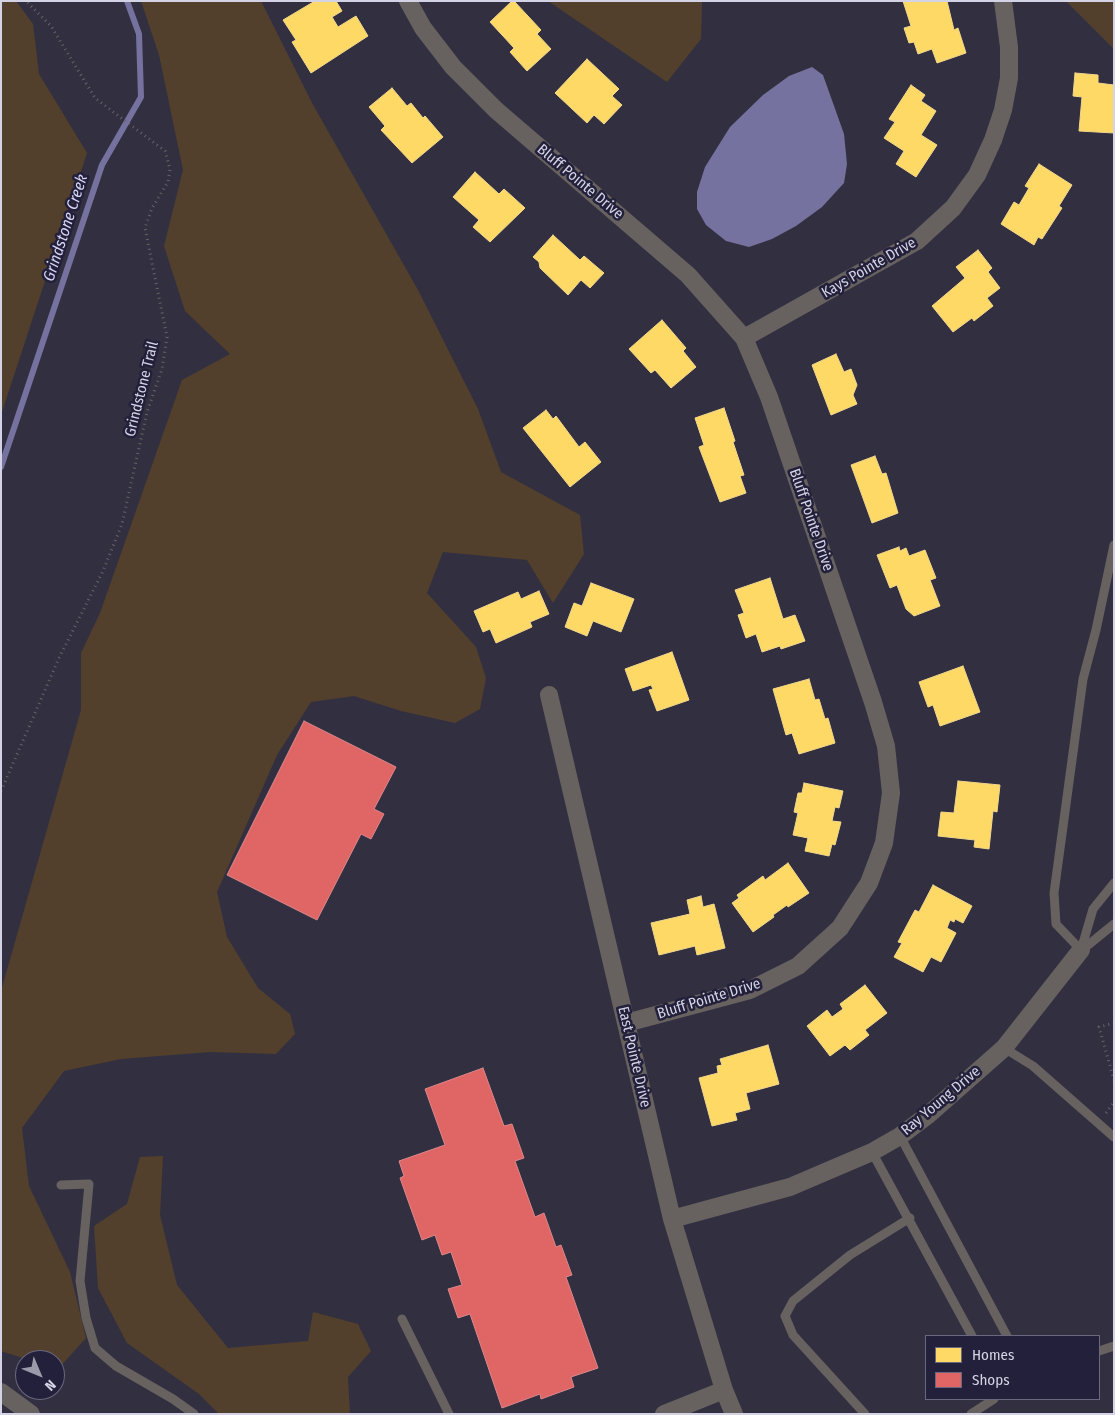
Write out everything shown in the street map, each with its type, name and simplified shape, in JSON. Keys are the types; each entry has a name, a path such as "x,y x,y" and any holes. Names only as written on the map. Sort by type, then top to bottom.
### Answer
{"street":[{"name":"Bluff Pointe Drive","path":"408,1 423,28 453,67 496,110 688,275 744,338 769,397 873,702 886,746 890,793 884,843 869,883 840,928 798,966 750,990 626,1023"},
{"name":"Kays Pointe Drive","path":"744,338 918,242 953,208 977,175 993,140 1003,110 1009,78 1009,47 1003,1"},
{"name":"East Pointe Drive","path":"549,695 672,1219 724,1390 734,1414"},
{"name":"Ray Young Drive","path":"672,1219 790,1187 872,1152 900,1136 928,1116 1004,1048 1081,950"},
{"path":"664,1414 724,1390"},
{"path":"1,1392 31,1414"}],"lane":[{"path":"1081,950 1056,924 1054,893 1083,679 1096,630 1114,545"},
{"path":"1081,950 1093,909 1114,883"},
{"path":"1081,950 1114,924"},
{"path":"1004,1048 1033,1066 1114,1137"},
{"path":"900,1136 1006,1335"},
{"path":"872,1152 910,1218 971,1335"},
{"path":"61,1185 89,1184 80,1281 95,1348 116,1366 174,1399 194,1414"},
{"path":"865,1414 794,1335 785,1316 793,1301 850,1255 910,1218"},
{"path":"402,1319 449,1414"},
{"path":"1100,1351 1114,1346"},
{"path":"971,1414 992,1400"}],"path":[{"name":"Grindstone Trail","path":"1,791 59,658 103,571 122,524 147,412 162,369 167,337 144,228 152,208 168,182 170,169 165,151 95,98 51,26 26,1"},
{"path":"1114,1023 1099,1026 1114,1080"}],"shaded area":[{"path":"1,1 16,1 33,24 39,74 87,153 1,415"},
{"path":"141,1 261,1 312,103 418,290 478,409 501,472 580,515 584,554 553,603 527,560 443,552 427,593 476,647 486,678 480,709 455,723 401,711 354,696 311,702 277,755 217,892 227,937 258,988 290,1014 295,1034 276,1054 210,1052 121,1059 64,1071 22,1128 29,1186 70,1272 86,1338 65,1361 65,1350 15,1350 15,1356 1,1351 1,991 81,710 81,653 100,613 182,380 230,354 185,311 164,246 183,170 159,55"},
{"path":"548,1 702,1 701,39 667,82"},
{"path":"1066,1 1114,1 1114,49"},
{"path":"812,67 823,75 844,134 847,164 844,183 822,207 796,226 772,239 749,247 726,241 706,225 697,209 697,192 705,167 730,127 763,95 789,76"},
{"path":"163,1156 160,1215 177,1285 228,1348 308,1341 313,1312 358,1324 371,1351 348,1377 350,1414 219,1414 199,1394 127,1343 98,1288 94,1226 127,1204 140,1157"}],"building: Homes":[{"path":"315,1 336,1 342,11 332,17 338,27 356,16 368,36 311,73 292,42 296,40 283,20"},
{"path":"512,1 541,30 537,34 551,49 527,71 510,52 514,48 490,22"},
{"path":"903,1 947,1 954,30 958,28 966,53 937,63 932,49 918,54 914,42 909,43 904,28 911,26"},
{"path":"587,59 619,89 612,96 622,105 604,124 594,115 587,123 555,93"},
{"path":"1075,73 1098,75 1098,83 1114,85 1114,133 1079,131 1082,97 1073,96"},
{"path":"911,85 925,95 921,101 936,111 921,135 937,145 916,177 896,164 904,151 884,138 895,122 889,119"},
{"path":"392,88 407,106 411,103 423,118 425,116 443,137 412,163 381,130 385,126 369,107"},
{"path":"1039,164 1072,185 1059,206 1062,208 1042,239 1038,237 1034,245 1001,224 1014,202 1019,205 1029,188 1025,186"},
{"path":"475,172 499,194 504,189 525,208 490,242 473,227 479,220 453,197"},
{"path":"553,235 580,260 584,256 604,273 590,288 581,280 568,295 540,268 539,262 533,257"},
{"path":"978,250 992,268 988,272 1000,288 987,298 993,306 974,321 972,318 953,332 932,306 965,278 956,267"},
{"path":"662,320 686,348 683,351 696,367 671,388 655,370 651,373 629,349"},
{"path":"836,354 844,372 851,369 857,385 853,395 857,404 831,415 812,365"},
{"path":"724,408 744,475 740,476 746,493 720,502 699,447 704,445 695,418"},
{"path":"546,410 553,419 556,416 579,447 585,442 601,462 570,487 523,428"},
{"path":"875,456 882,474 886,473 898,513 872,523 851,465"},
{"path":"899,547 900,551 906,548 909,556 925,550 936,578 930,580 940,606 914,616 906,609 897,585 890,588 877,555"},
{"path":"770,578 783,619 795,615 805,641 781,649 780,646 762,652 756,634 746,638 738,615 744,613 735,590"},
{"path":"591,583 634,599 621,632 593,621 587,636 565,627 574,603 582,606"},
{"path":"539,591 549,614 530,622 532,627 496,643 490,629 483,632 474,611 518,592 521,599"},
{"path":"672,652 689,700 657,711 649,690 653,689 651,685 633,691 625,669"},
{"path":"963,666 980,712 940,726 933,705 928,707 919,682"},
{"path":"809,679 815,700 819,699 825,719 828,718 835,743 799,754 792,733 786,735 773,689"},
{"path":"958,781 1000,785 997,812 993,811 989,849 974,847 975,840 938,836 941,812 954,813"},
{"path":"804,783 843,791 839,808 835,807 832,821 841,822 835,845 832,844 829,856 805,851 808,838 793,835 798,813 794,812 798,793 802,793"},
{"path":"788,863 809,893 788,907 787,905 753,932 732,903 739,898 737,895 763,876 765,880"},
{"path":"933,885 972,906 963,923 955,919 954,922 950,920 947,928 956,933 941,962 931,957 923,972 894,957 902,943 898,942 915,910 919,912"},
{"path":"701,896 703,907 714,904 725,948 697,955 695,946 659,955 651,923 690,914 687,900"},
{"path":"865,985 887,1013 865,1030 869,1035 850,1050 845,1045 830,1056 807,1026 827,1010 832,1017 843,1009 840,1004"},
{"path":"768,1045 779,1084 746,1093 750,1109 735,1113 737,1120 712,1126 699,1078 718,1073 717,1066 722,1065 720,1059"}],"building: Shops":[{"path":"304,721 396,767 374,809 384,814 371,839 361,834 317,920 227,875"},
{"path":"483,1068 504,1126 512,1124 524,1158 515,1161 535,1217 544,1213 556,1247 561,1245 572,1275 566,1277 598,1368 571,1377 574,1387 541,1399 540,1394 502,1408 470,1314 458,1318 448,1289 462,1285 451,1252 442,1255 435,1235 422,1240 400,1178 404,1176 399,1161 445,1145 425,1089"}],"waterway":[{"name":"Grindstone Creek","path":"1,467 102,165 141,97 139,34 127,1"}]}
